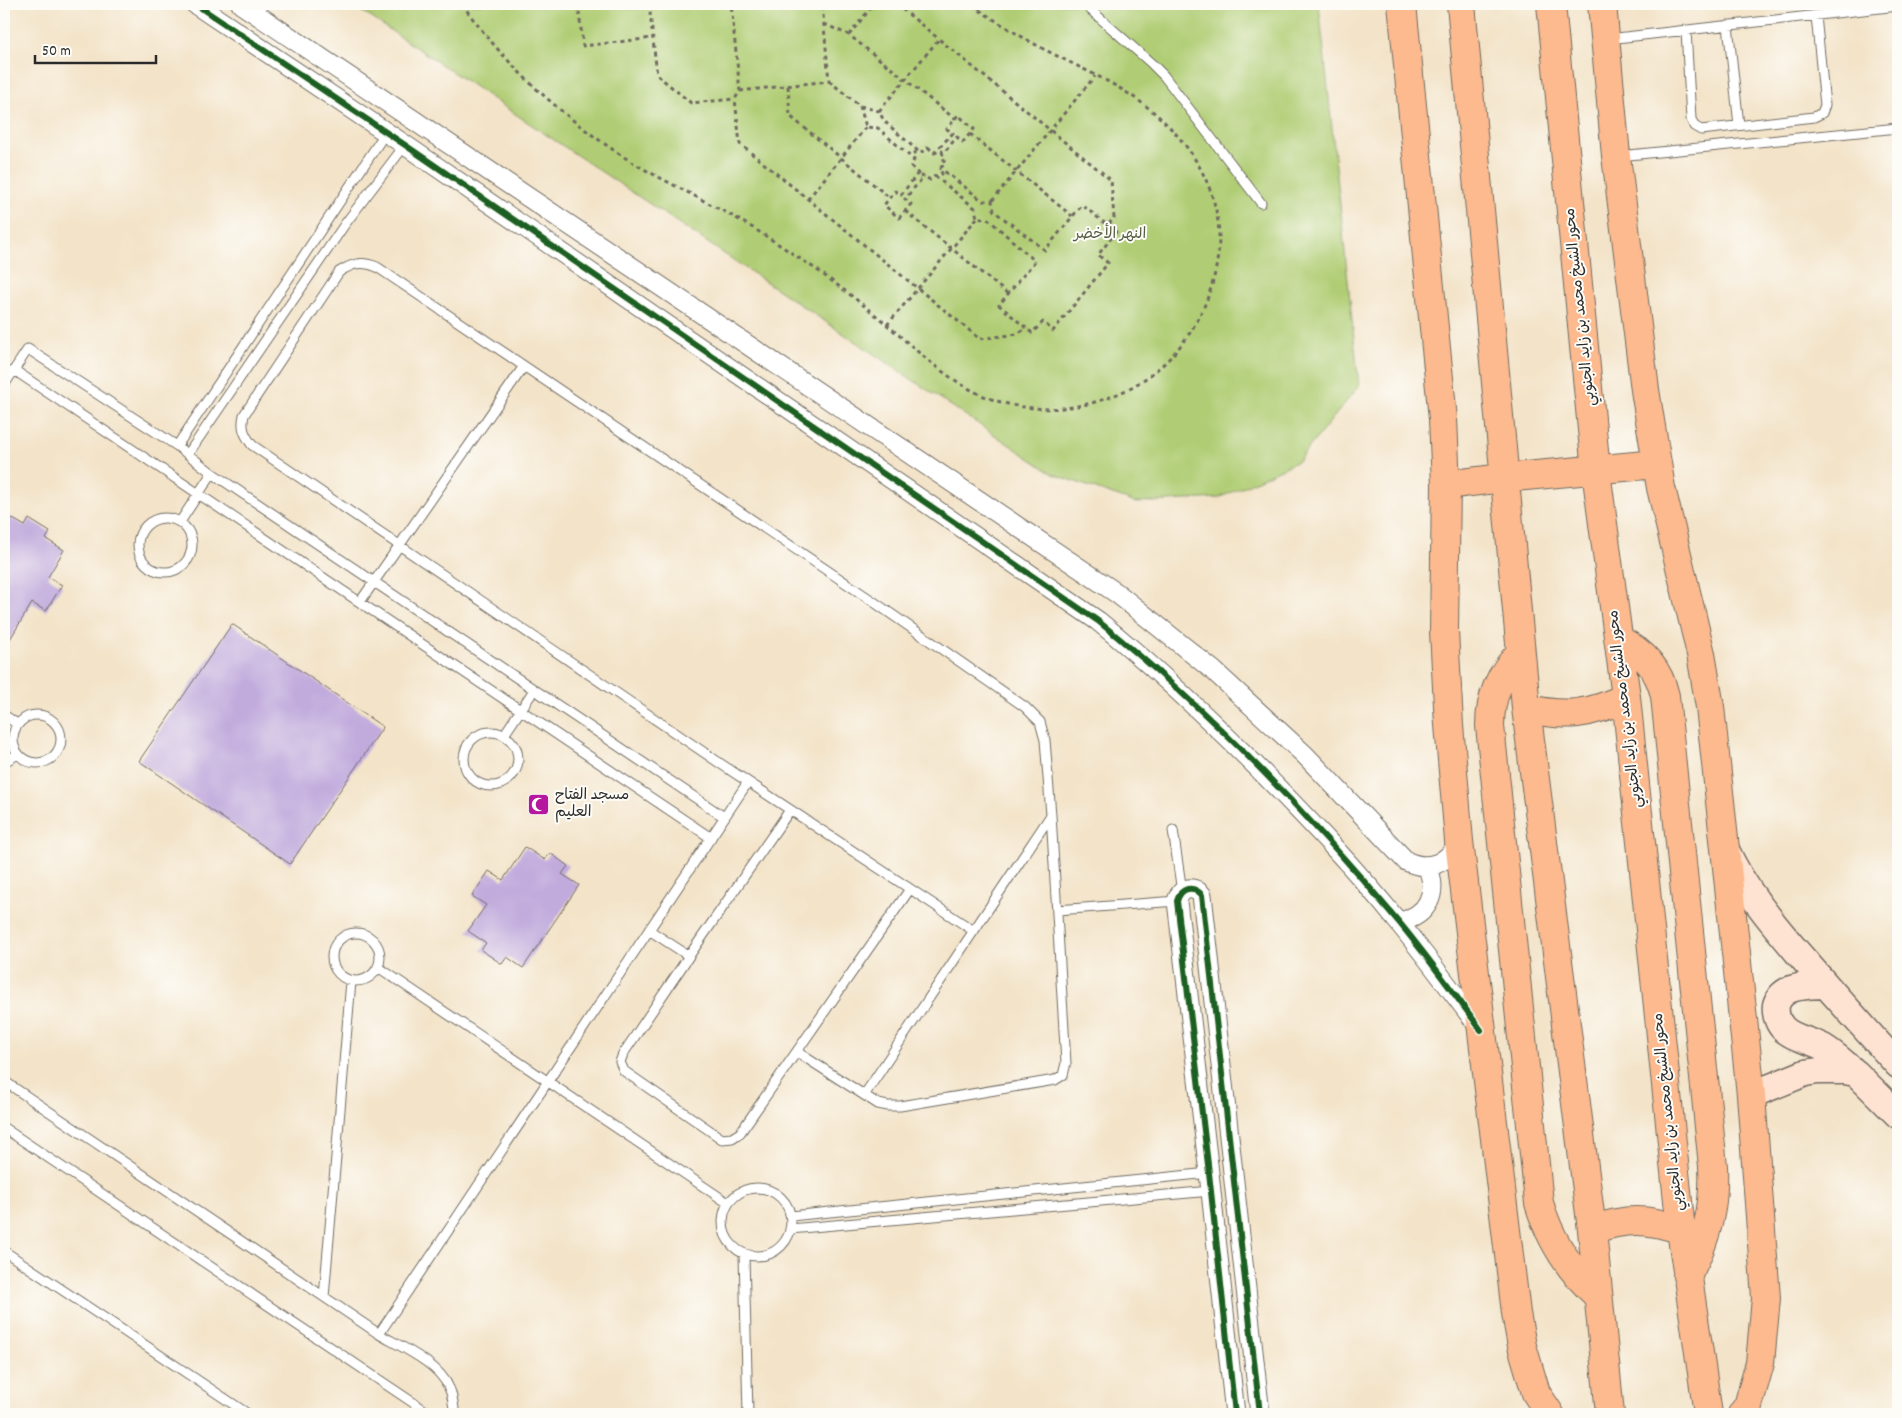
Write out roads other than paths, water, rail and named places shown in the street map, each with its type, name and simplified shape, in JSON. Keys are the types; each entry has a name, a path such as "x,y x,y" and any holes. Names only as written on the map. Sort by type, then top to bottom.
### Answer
{"main road":[{"path":"1402,4 1443,419 1446,485 1444,631 1449,725 1459,841 1516,1313 1522,1346 1536,1393 1550,1414"},
{"path":"1461,4 1520,653 1592,1230 1610,1414"},
{"name":"محور الشيخ محمد بن زايد الجنوبي","path":"1551,4 1596,471 1626,696 1681,1230 1708,1414"},
{"path":"1602,4 1616,156 1644,390 1669,527 1699,645 1710,707 1751,1095 1766,1298 1760,1363 1748,1406 1742,1414"},
{"path":"1446,485 1657,464"},
{"path":"1619,640 1635,649 1649,661 1660,678 1665,696 1713,1166 1713,1205 1709,1224 1696,1259 1687,1276"},
{"path":"1520,653 1502,675 1496,687 1490,713 1490,726 1539,1203 1545,1223 1564,1258 1585,1285 1598,1296"},
{"path":"1526,708 1560,714 1587,712 1608,706 1626,696"},
{"path":"1725,848 1736,872 1749,893 1826,985 1898,1065"},
{"path":"1826,985 1792,988 1785,992 1777,1002 1778,1022 1787,1032 1828,1051 1856,1073 1898,1115"},
{"path":"1751,1095 1805,1073 1825,1071 1856,1073"},
{"path":"1592,1230 1609,1224 1636,1220 1664,1224 1681,1230"}],"street":[{"path":"195,4 386,132 1098,621 1146,660 1186,697 1285,795 1342,855 1399,922 1481,1030"},
{"path":"241,4 1118,594 1214,672 1305,755 1406,861 1416,866 1437,864 1454,851 1459,841"},
{"path":"1399,922 1416,916 1428,902 1432,884 1427,866"},
{"path":"1235,1414 1180,896 1193,889 1202,895 1260,1414"}],"lane":[{"path":"1084,4 1164,76 1261,203"},
{"path":"1605,39 1898,6"},
{"path":"1686,30 1692,123 1697,129 1701,130 1814,117 1822,113 1824,105 1816,16"},
{"path":"1728,25 1739,125"},
{"path":"1616,156 1898,128"},
{"path":"177,446 386,132"},
{"path":"188,454 346,224 405,145"},
{"path":"797,1052 878,1104 888,1106 900,1106 1054,1080 1063,1075 1066,1062 1052,815 1045,740 1040,722 1025,707 874,602 377,267 367,263 352,264 339,272 244,415 242,425 244,435 252,445 748,782 974,931"},
{"path":"4,385 28,349 177,446 212,473 724,818"},
{"path":"360,602 524,366"},
{"path":"14,370 711,838"},
{"path":"180,522 212,473"},
{"path":"167,518 180,522 189,532 192,544 189,558 180,569 166,573 153,570 144,562 139,551 139,539 144,528 154,521 167,518"},
{"path":"504,735 534,690"},
{"path":"37,714 49,718 57,726 61,737 59,750 50,759 38,763 26,761 18,754 13,745 12,734 17,724 26,717 37,714"},
{"path":"4,716 17,724"},
{"path":"491,732 504,735 514,744 518,756 516,770 508,782 494,787 480,785 470,778 464,767 464,755 468,744 478,735 491,732"},
{"path":"4,762 18,754"},
{"path":"380,1334 748,782"},
{"path":"790,810 688,956 620,1062 624,1071 722,1139 732,1138 740,1133 910,889"},
{"path":"865,1094 1052,815"},
{"path":"1057,910 1180,896 1173,830"},
{"path":"650,930 688,956"},
{"path":"350,933 361,933 371,937 378,946 380,956 378,967 372,976 362,980 351,981 341,976 334,968 331,957 334,946 340,938 350,933"},
{"path":"378,967 728,1203"},
{"path":"324,1297 351,981"},
{"path":"4,1080 324,1297 424,1360 440,1374 449,1388 455,1414"},
{"path":"4,1128 430,1414"},
{"path":"791,1216 1210,1182"},
{"path":"790,1229 1210,1182"},
{"path":"756,1187 772,1191 784,1201 791,1216 790,1229 784,1243 773,1253 759,1257 744,1254 731,1246 724,1232 723,1217 728,1203 740,1192 756,1187"},
{"path":"4,1251 248,1414"},
{"path":"744,1254 748,1414"}],"place":[{"name":"مسجد الفتاح العليم","path":"539,805"}],"park label":[{"name":"النهر الأخضر","path":"1110,235"}]}
